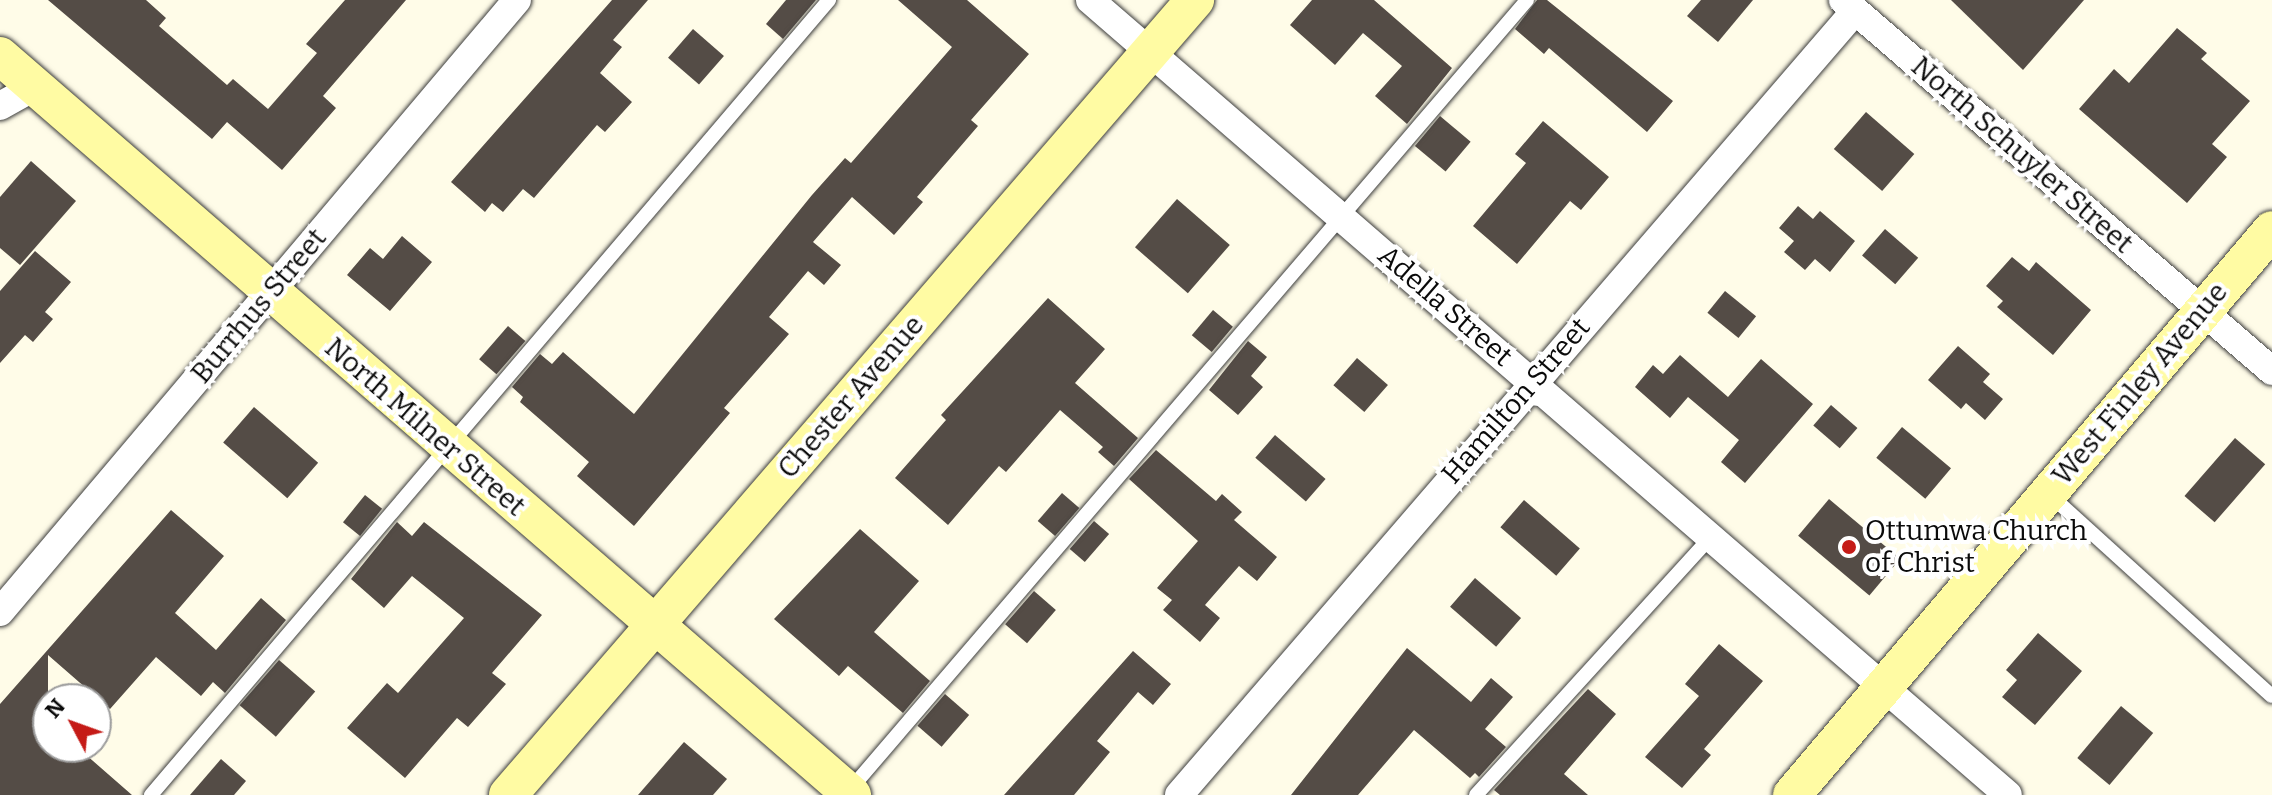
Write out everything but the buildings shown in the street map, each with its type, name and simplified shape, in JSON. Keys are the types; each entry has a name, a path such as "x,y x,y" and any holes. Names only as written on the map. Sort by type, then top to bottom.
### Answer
{"main road":[{"name":"Chester Avenue","path":"508,795 1195,0"},
{"name":"North Milner Street","path":"0,56 848,794"},
{"name":"West Finley Avenue","path":"1792,795 2272,230"}],"street":[{"name":"Burrhus Street","path":"0,612 517,0"},
{"name":"Adella Street","path":"1090,0 2008,795"},
{"name":"North Schuyler Street","path":"1849,6 2272,371"},
{"name":"Hamilton Street","path":"1179,795 1849,6"},
{"path":"0,106 36,86"}],"lane":[{"path":"151,795 829,0"},
{"path":"848,794 1527,0"},
{"path":"2048,493 2272,696"},
{"path":"1476,795 1710,538"}],"place":[{"name":"Ottumwa Church of Christ","path":"1849,547"}]}
